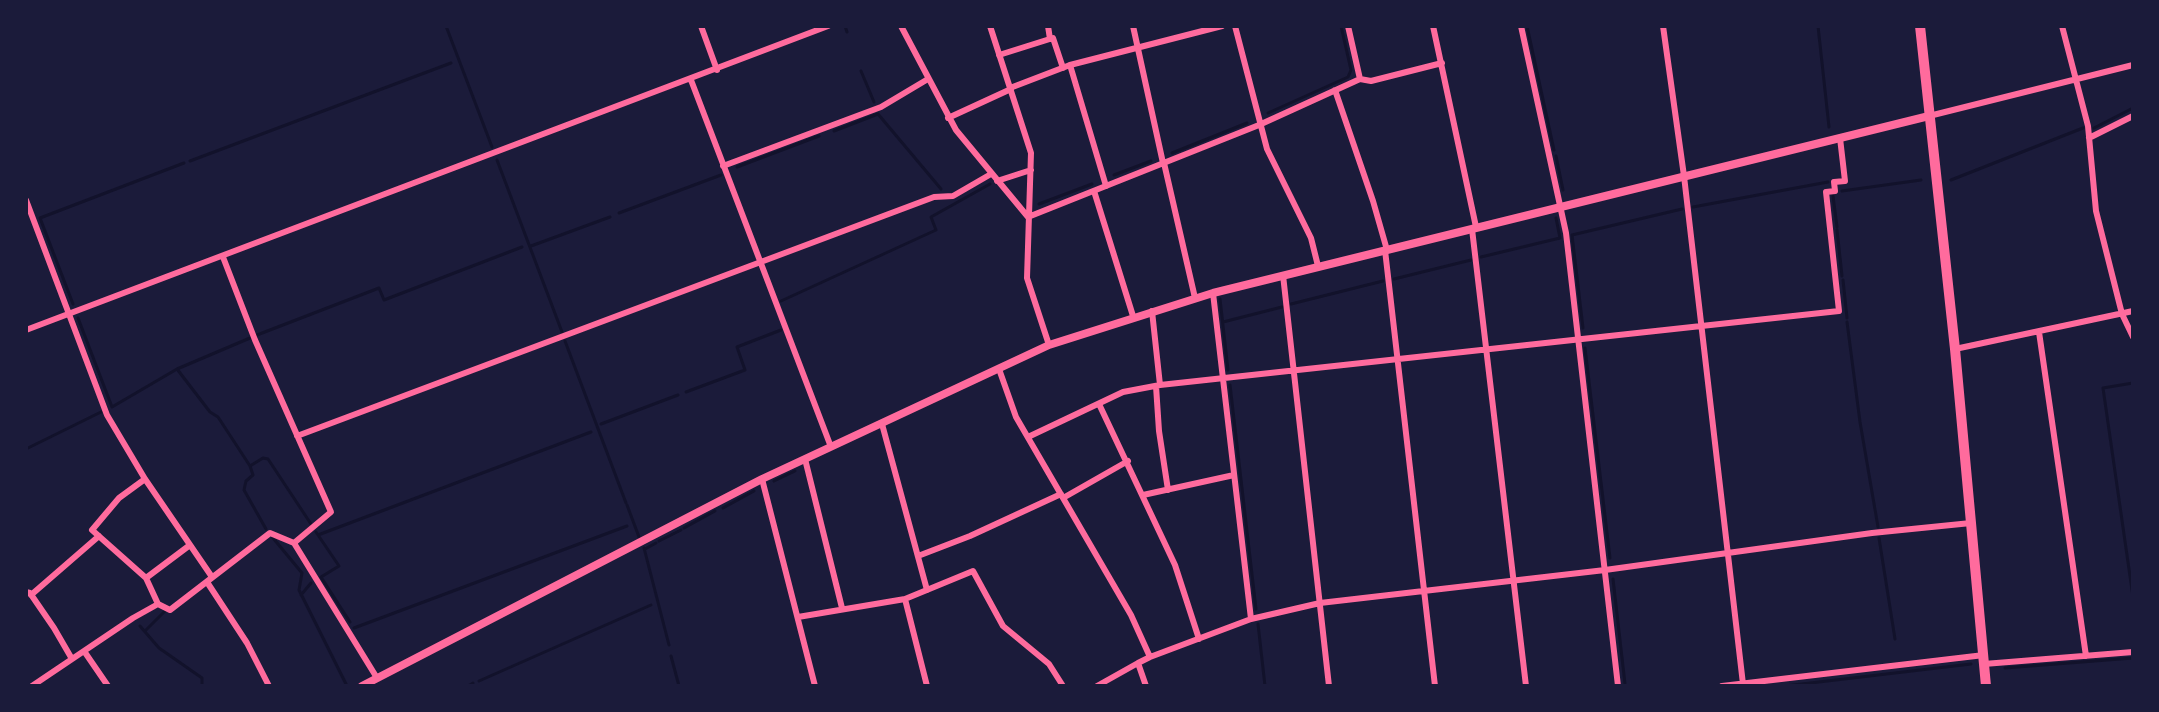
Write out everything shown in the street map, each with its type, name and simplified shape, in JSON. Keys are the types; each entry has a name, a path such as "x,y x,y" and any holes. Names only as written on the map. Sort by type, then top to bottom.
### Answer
{"main road":[{"path":"1920,26 1955,349 1986,686"}],"street":[{"path":"701,26 717,70"},
{"path":"26,330 828,26"},
{"path":"901,26 948,118 1028,217"},
{"path":"990,26 1031,153 1029,288 1049,345"},
{"path":"1048,26 1050,39"},
{"path":"1133,26 1195,298"},
{"path":"948,118 1066,66 1222,26"},
{"path":"1235,26 1267,149 1311,238 1318,266"},
{"path":"1348,26 1360,79"},
{"path":"1433,26 1474,228 1526,686"},
{"path":"1521,26 1561,207 1618,686"},
{"path":"1663,26 1703,325 1726,554 1745,684"},
{"path":"2063,27 2089,138 2096,211 2122,314 2133,337"},
{"path":"999,55 1053,38 1066,66 1106,186"},
{"path":"1028,217 1259,125 1360,79 1371,81 1442,63"},
{"path":"362,686 762,479 1049,345 1213,293 2133,65"},
{"path":"723,166 881,107 928,79"},
{"path":"691,80 831,447"},
{"path":"1335,90 1373,201 1386,250 1435,686"},
{"path":"2089,138 2133,116"},
{"path":"1028,437 1123,392 1158,386 1839,311 1826,192 1835,191 1834,182 1845,181 1840,138"},
{"path":"997,181 1031,170"},
{"path":"297,436 934,197 953,196 991,174"},
{"path":"1094,191 1133,316"},
{"path":"26,200 107,415 145,479 190,545 269,686"},
{"path":"223,257 255,340 331,512 294,543"},
{"path":"1283,275 1329,686"},
{"path":"1213,293 1251,619"},
{"path":"1152,311 1159,431 1168,490"},
{"path":"1955,349 2133,311"},
{"path":"2039,332 2086,656"},
{"path":"999,369 1016,417 1131,615 1150,657"},
{"path":"1099,404 1175,565 1199,639"},
{"path":"882,424 927,590"},
{"path":"805,459 842,608"},
{"path":"918,556 1062,496 1128,461"},
{"path":"1143,495 1234,475"},
{"path":"145,479 119,498 92,530 146,578 158,604 170,610 270,533 294,543 377,678"},
{"path":"762,479 815,686"},
{"path":"1097,686 1150,657 1186,642 1251,619 1320,603 1971,523"},
{"path":"72,659 29,594 99,536"},
{"path":"146,578 190,545"},
{"path":"798,617 905,599 973,571 1003,626 1049,664 1063,686"},
{"path":"905,599 927,686"},
{"path":"32,686 158,604"},
{"path":"84,651 108,686"},
{"path":"1722,686 1984,660 2133,652"},
{"path":"1138,663 1146,686"}],"waterway":[{"path":"446,26 492,147"},
{"path":"845,26 847,32"},
{"path":"1268,113 1348,77 1351,70 1341,26"},
{"path":"1527,26 1554,150"},
{"path":"1818,26 1829,127"},
{"path":"190,161 451,63"},
{"path":"861,71 874,102"},
{"path":"2094,128 2133,108"},
{"path":"834,131 878,114 941,189"},
{"path":"1172,153 1247,123"},
{"path":"1951,180 2083,128"},
{"path":"737,167 819,136"},
{"path":"1556,156 1563,190"},
{"path":"497,160 562,332"},
{"path":"1114,175 1151,161"},
{"path":"73,304 40,218 184,163"},
{"path":"619,213 721,175"},
{"path":"1842,191 1921,180"},
{"path":"1693,207 1828,182"},
{"path":"781,301 936,230 931,217 990,184"},
{"path":"1039,204 1092,184"},
{"path":"1833,196 1837,227"},
{"path":"1583,328 1572,235 1682,209"},
{"path":"531,246 610,217"},
{"path":"1481,257 1560,238 1556,218"},
{"path":"1837,230 1842,276"},
{"path":"257,335 379,288 384,300 522,247"},
{"path":"1394,279 1471,260"},
{"path":"1843,280 1847,318"},
{"path":"1291,304 1383,281"},
{"path":"1220,299 1228,370"},
{"path":"1223,322 1282,307"},
{"path":"78,318 112,407 177,369 210,412 218,417 250,466 253,475 246,481 244,490 266,529"},
{"path":"1847,322 1878,527"},
{"path":"686,392 745,370 737,347 781,330"},
{"path":"177,369 250,338"},
{"path":"565,341 626,503"},
{"path":"1585,348 1610,558"},
{"path":"2133,383 2103,388 2133,597"},
{"path":"1230,385 1256,609"},
{"path":"601,424 678,395"},
{"path":"26,449 101,412"},
{"path":"318,535 591,432"},
{"path":"250,466 263,458 268,459 311,524"},
{"path":"774,481 795,471"},
{"path":"723,508 754,491"},
{"path":"627,505 639,537"},
{"path":"684,528 715,511"},
{"path":"354,628 627,526"},
{"path":"659,541 681,530"},
{"path":"316,532 339,566 321,577 350,622"},
{"path":"273,538 302,573 299,590 347,686"},
{"path":"1879,538 1895,639"},
{"path":"645,549 656,543"},
{"path":"644,548 669,645"},
{"path":"1613,579 1625,684"},
{"path":"301,595 311,583"},
{"path":"479,681 651,605"},
{"path":"145,631 165,611"},
{"path":"1258,624 1265,686"},
{"path":"140,626 159,648 202,678 202,686"},
{"path":"671,656 679,686"},
{"path":"2005,668 2133,658"},
{"path":"1785,686 1971,664"},
{"path":"468,686 473,683"}]}
